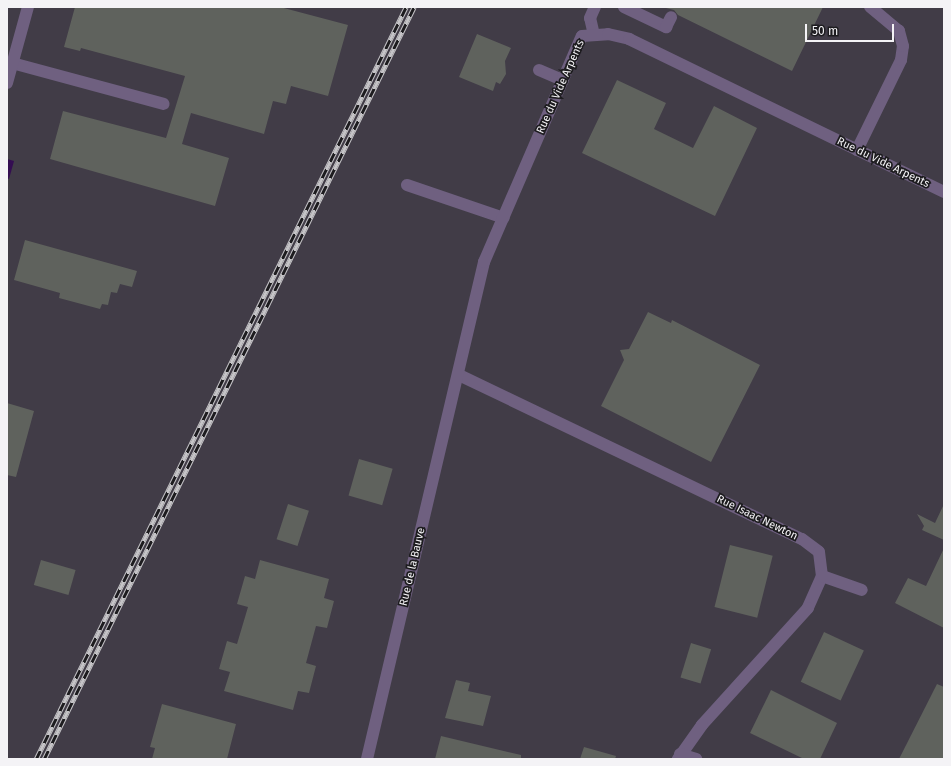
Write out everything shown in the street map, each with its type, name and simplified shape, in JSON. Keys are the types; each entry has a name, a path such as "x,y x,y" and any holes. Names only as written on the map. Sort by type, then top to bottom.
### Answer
{"street":[{"path":"7,83 28,7"},
{"path":"594,36 590,18 595,7"},
{"path":"624,7 643,11 666,27 671,17"},
{"path":"857,150 901,60 902,46 898,31 870,7"},
{"name":"Rue du Vide Arpents","path":"459,375 484,262 582,36 608,34 629,39 944,192"},
{"path":"12,63 164,104"},
{"path":"538,70 563,80"},
{"path":"407,185 504,218"},
{"name":"Rue Isaac Newton","path":"459,375 802,539 819,552 822,576"},
{"name":"Rue de la Bauve","path":"367,759 459,375"},
{"path":"696,759 679,756 702,725 808,608 822,576 862,590"}],"shaded area":[{"path":"7,7 944,7 944,759 7,759"},
{"path":"7,159 14,161 9,179 7,178"}],"building":[{"path":"75,7 280,7 348,25 328,96 291,86 286,104 273,101 264,134 191,113 182,144 229,158 215,206 50,159 63,111 166,138 185,76 81,48 80,51 64,47"},
{"path":"662,7 823,7 792,71 678,15 674,10"},
{"path":"477,34 511,48 505,61 506,74 500,84 496,82 493,91 459,77"},
{"path":"617,80 666,103 654,129 693,148 714,106 757,128 715,216 582,153"},
{"path":"25,240 137,271 132,287 120,284 117,293 111,292 108,305 102,304 100,309 59,298 60,293 14,280"},
{"path":"648,312 671,323 672,320 760,365 711,462 601,406 624,360 620,350 629,349"},
{"path":"7,403 34,411 16,477 7,475"},
{"path":"359,459 393,469 382,505 349,496"},
{"path":"288,504 309,511 297,546 277,539"},
{"path":"944,504 944,540 922,530 924,526 917,514 935,523"},
{"path":"730,545 773,556 757,618 715,607"},
{"path":"944,548 944,628 895,603 908,578 926,586"},
{"path":"41,560 76,570 68,595 34,585"},
{"path":"260,560 329,579 324,598 334,601 327,628 316,626 306,663 316,666 309,693 298,691 293,710 224,691 230,672 219,669 227,641 237,644 248,607 237,604 245,576 255,579"},
{"path":"824,632 864,651 841,700 801,682"},
{"path":"691,643 711,649 701,684 680,677"},
{"path":"456,680 470,683 468,691 491,696 483,726 445,718"},
{"path":"937,684 944,687 944,759 899,759"},
{"path":"771,690 837,723 820,759 804,759 750,733"},
{"path":"162,704 236,724 227,759 152,759 155,748 150,747"},
{"path":"441,736 521,755 521,759 435,759"},
{"path":"584,747 616,756 615,759 580,759"}],"railway":[{"path":"36,759 406,7"},
{"path":"44,759 414,7"}]}
